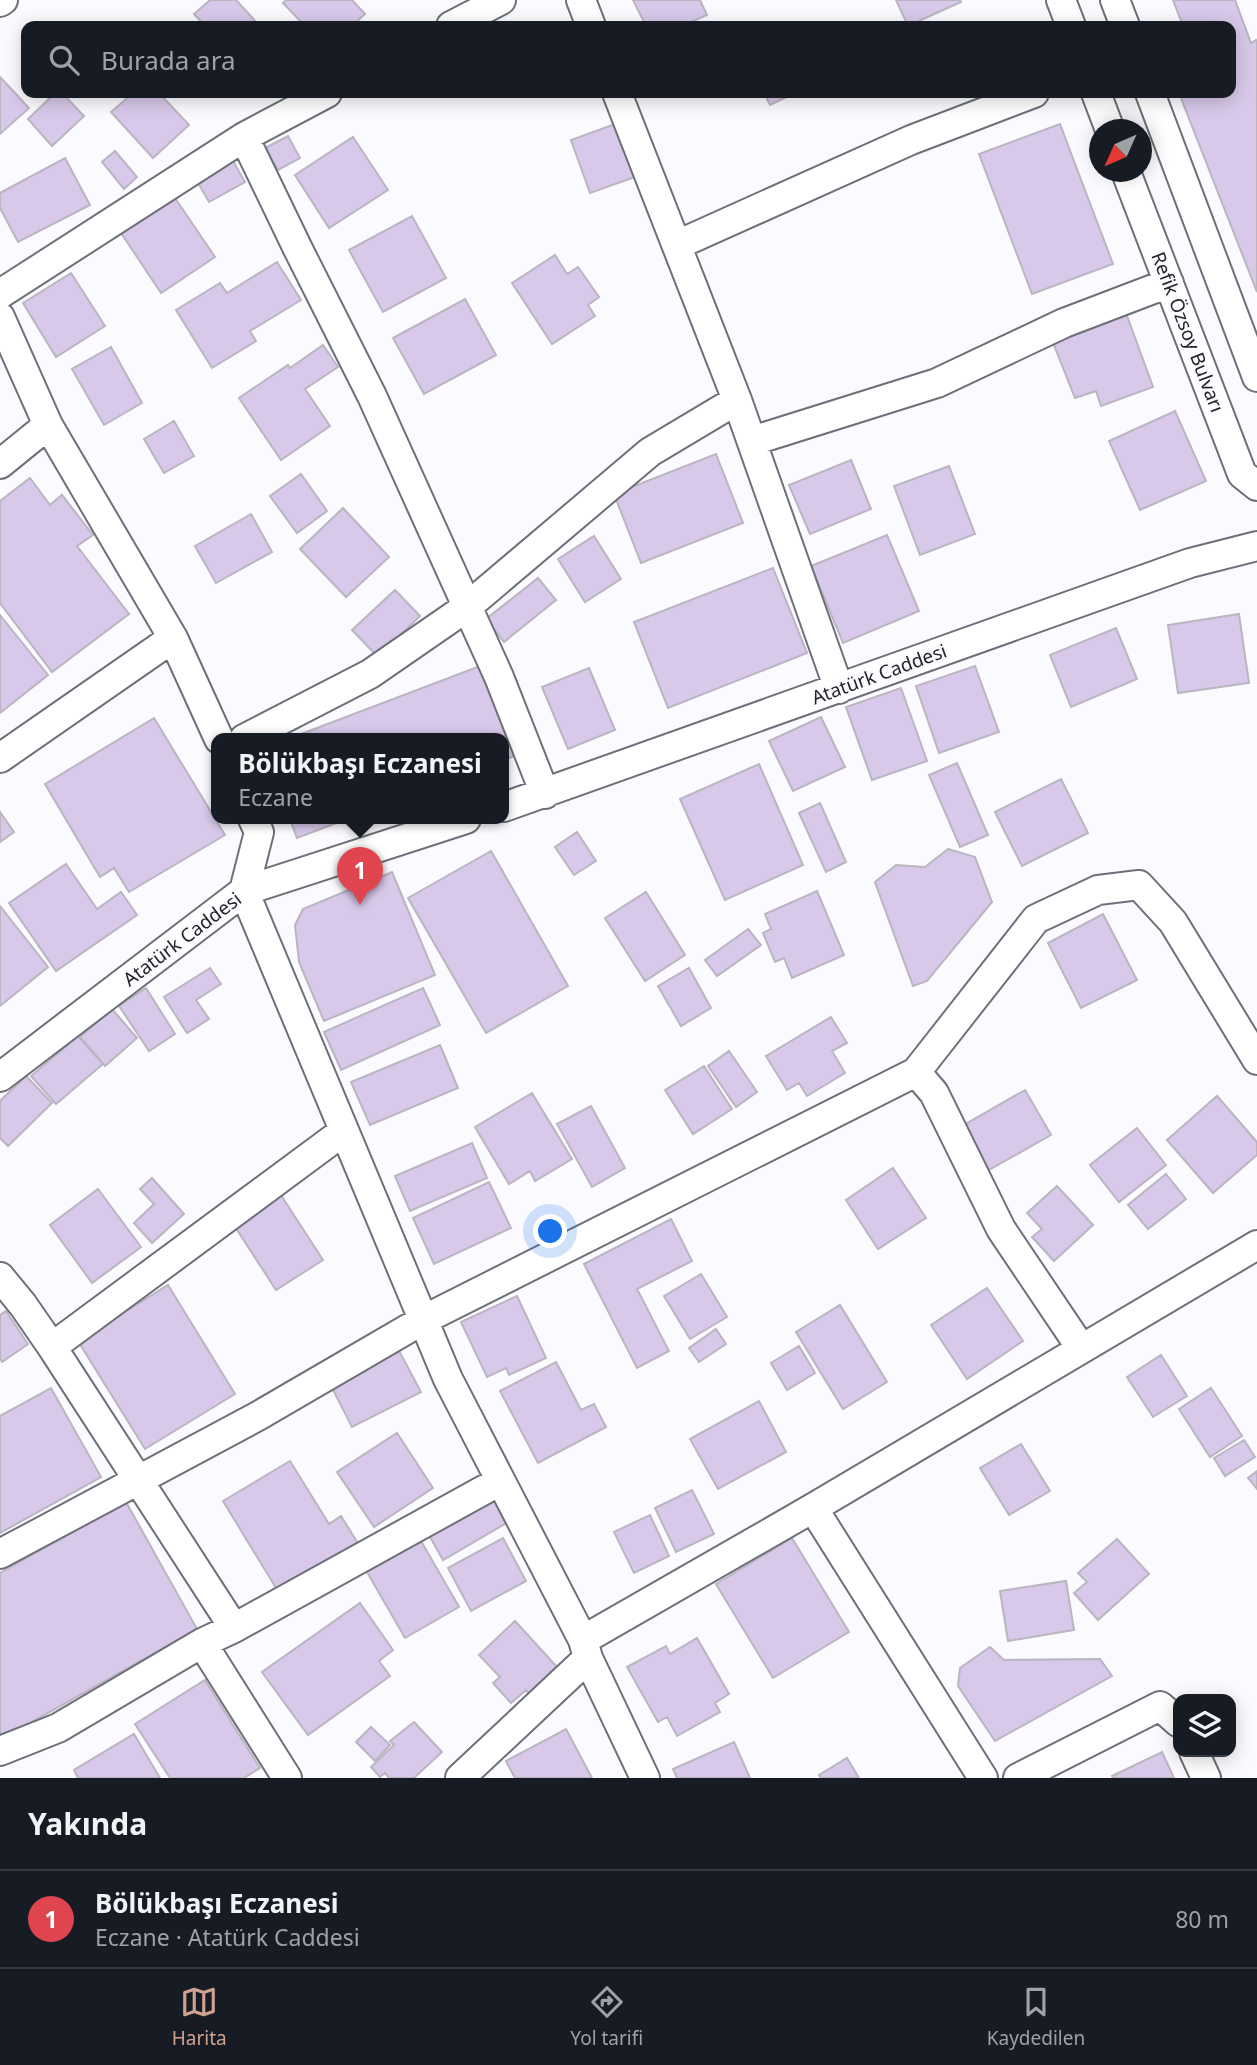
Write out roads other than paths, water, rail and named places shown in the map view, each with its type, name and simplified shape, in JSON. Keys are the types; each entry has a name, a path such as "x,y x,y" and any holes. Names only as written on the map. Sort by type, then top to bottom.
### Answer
{"street":[{"path":"461,21 501,0"},
{"path":"581,0 589,21"},
{"path":"1061,0 1069,21"},
{"path":"1115,0 1123,21"},
{"path":"0,294 244,137 318,98"},
{"path":"619,98 737,400 839,689"},
{"path":"677,245 911,139 1021,98"},
{"path":"1098,98 1106,119"},
{"path":"1152,98 1257,377"},
{"path":"244,137 373,396 499,677 545,794"},
{"name":"Refik Özsoy Bulvarı","path":"1130,182 1242,474 1257,486"},
{"path":"752,441 937,383 1064,323 1169,283"},
{"path":"0,317 48,425 173,638 216,733"},
{"path":"256,733 370,674 467,607 650,452 737,400"},
{"path":"0,464 48,425"},
{"name":"Atatürk Caddesi","path":"509,805 1190,563 1257,546"},
{"path":"0,758 173,638"},
{"path":"255,824 259,832 244,891 448,1379 585,1649 645,1778"},
{"name":"Atatürk Caddesi","path":"0,1077 244,891 451,824"},
{"path":"0,1555 258,1416 423,1320 916,1072 1036,919 1098,890 1139,885 1173,922 1257,1060"},
{"path":"916,1072 934,1093 1001,1228 1081,1348"},
{"path":"52,1348 344,1131"},
{"path":"460,1778 585,1649 813,1508 1257,1245"},
{"path":"0,1277 52,1348 234,1628"},
{"path":"0,1751 58,1728 202,1643 234,1628 500,1481"},
{"path":"813,1508 983,1778"},
{"path":"202,1643 287,1778"},
{"path":"1018,1778 1160,1706 1173,1718"},
{"path":"1196,1757 1206,1778"}],"place":[{"name":"Bölükbaşı Eczanesi","path":"360,905"}]}
